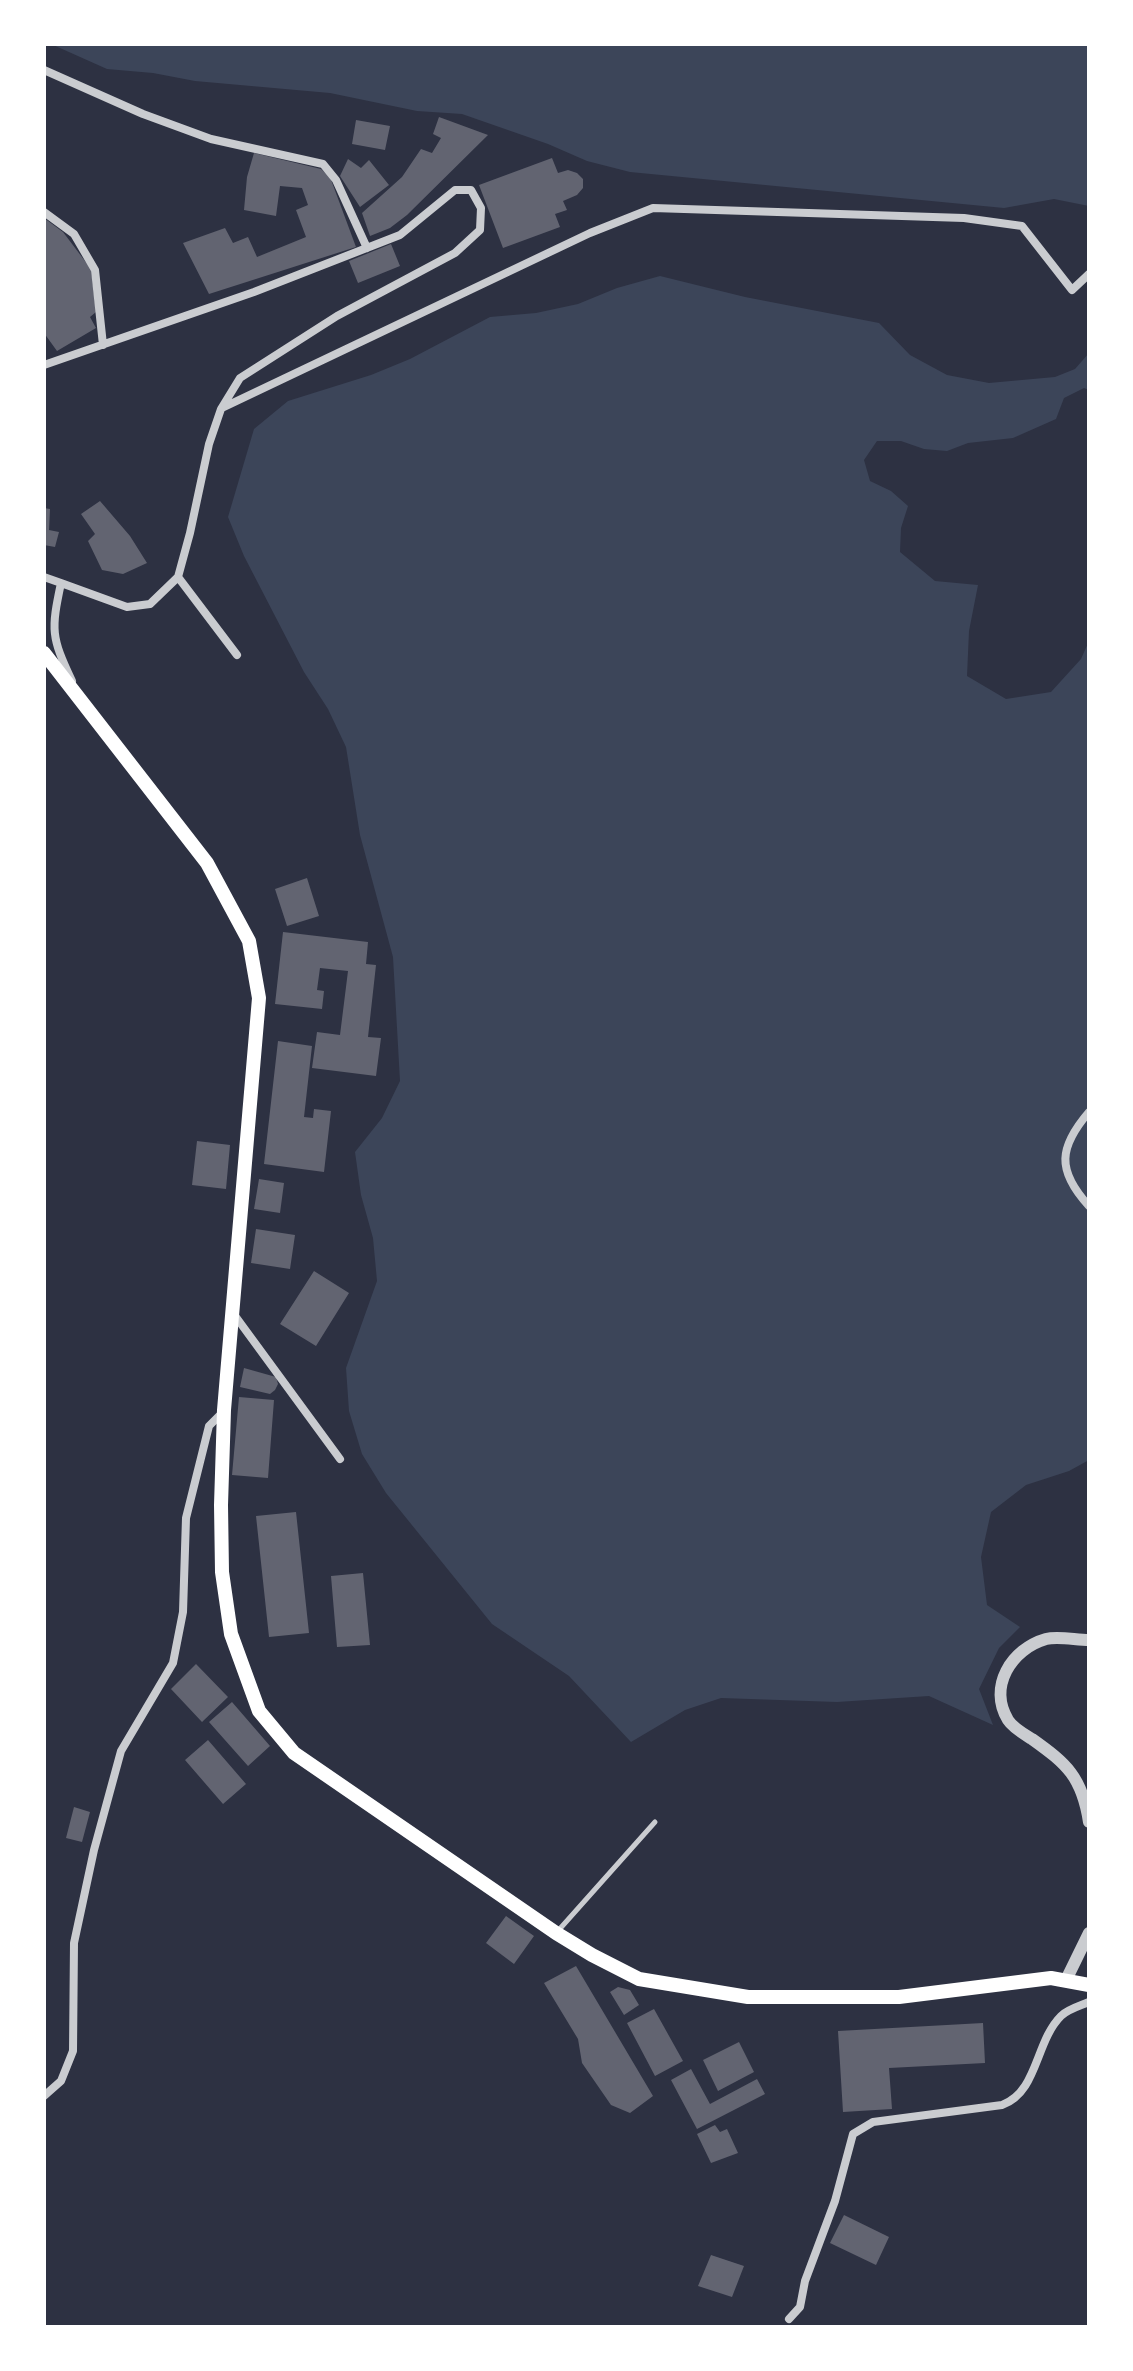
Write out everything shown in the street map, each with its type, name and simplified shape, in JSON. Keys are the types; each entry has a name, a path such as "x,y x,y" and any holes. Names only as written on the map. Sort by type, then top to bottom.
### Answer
{"main road":[{"path":"44,653 207,863 249,941 259,998 224,1410 221,1505 222,1572 231,1634 259,1711 294,1753 556,1933 639,1979 748,1997 899,1997 1051,1978 1089,1985"}],"street":[{"path":"44,70 143,114 211,139 323,164 336,180 367,248"},
{"path":"44,365 254,292 400,235 455,190 471,190 481,208 480,230 455,253 337,316 240,378 221,409 209,444 178,577 150,604 127,607 44,577"},
{"path":"221,409 590,233 653,208 964,218 1022,226 1072,290 1089,274"},
{"path":"44,212 74,234 95,270 103,345"},
{"path":"178,577 237,655"},
{"path":"61,583 52,627 60,656 83,703"},
{"path":"1089,1112 1071,1133 1065,1155 1068,1177 1078,1195 1089,1206"},
{"path":"232,1312 340,1459"},
{"path":"44,2096 61,2081 73,2051 74,1943 94,1850 121,1751 173,1663 183,1612 186,1518 209,1426 224,1410"},
{"path":"1089,1640 1047,1639 1016,1653 1002,1681 1000,1705 1010,1724 1064,1762 1085,1798 1089,1822"},
{"path":"1066,1980 1089,1933"},
{"path":"789,2319 800,2307 805,2281 835,2201 853,2134 873,2122 1012,2102 1023,2092 1049,2031 1062,2014 1089,2002"}],"lane":[{"path":"556,1933 655,1822"}],"shaded area":[{"path":"51,44 1089,44 1089,206 1054,199 1004,208 630,172 587,161 462,114 417,111 330,93 195,81 107,69"},
{"path":"660,276 745,297 879,323 910,355 947,375 989,383 1055,377 1075,369 1089,353 1089,390 1084,388 1064,398 1056,419 1013,438 968,443 947,451 924,449 901,441 877,441 864,460 870,481 891,491 908,506 901,528 900,552 935,581 978,585 969,631 967,676 1006,699 1051,692 1081,659 1089,641 1089,1460 1069,1471 1026,1485 991,1512 981,1557 987,1605 1020,1627 999,1648 979,1689 993,1725 929,1696 837,1702 721,1698 685,1710 631,1742 569,1676 492,1624 386,1493 362,1454 349,1411 346,1368 377,1281 373,1238 361,1195 355,1152 382,1118 400,1081 393,957 360,835 346,747 244,556 228,517 254,429 288,401 371,375 410,359 490,317 536,313 578,304 617,288"}],"building":[{"path":"439,117 488,135 407,215 390,228 370,236 362,213 402,177 421,149 432,153 441,138 433,134"},
{"path":"356,120 390,126 385,150 352,144"},
{"path":"254,153 321,169 330,177 356,247 209,294 183,243 225,228 233,243 248,237 257,257 306,237 296,210 308,205 302,188 280,186 276,216 244,210 247,177"},
{"path":"552,158 558,173 568,170 577,173 583,179 583,188 577,195 563,201 567,210 555,214 560,227 503,248 479,185"},
{"path":"348,159 361,168 369,160 389,185 360,207 340,176"},
{"path":"44,218 63,232 91,269 96,312 90,317 96,328 57,351 44,333"},
{"path":"391,244 400,266 358,283 349,261"},
{"path":"100,501 130,536 147,563 123,574 102,570 88,541 95,534 81,514"},
{"path":"44,508 50,509 49,530 59,532 55,547 44,545"},
{"path":"307,878 319,916 287,926 275,889"},
{"path":"283,932 368,942 366,964 376,965 368,1037 381,1038 376,1076 312,1068 317,1032 340,1035 348,971 320,968 317,990 324,991 322,1009 275,1004"},
{"path":"278,1041 312,1046 304,1117 313,1118 314,1109 331,1111 324,1172 264,1164"},
{"path":"197,1141 230,1145 226,1189 192,1185"},
{"path":"259,1179 284,1183 280,1213 254,1209"},
{"path":"256,1229 295,1235 290,1269 251,1263"},
{"path":"314,1271 349,1293 316,1346 280,1324"},
{"path":"244,1368 276,1377 278,1384 275,1390 270,1394 240,1387"},
{"path":"239,1397 274,1400 268,1478 232,1475"},
{"path":"296,1512 309,1633 269,1637 256,1516"},
{"path":"363,1573 370,1645 337,1647 331,1576"},
{"path":"196,1664 228,1697 202,1722 171,1689"},
{"path":"232,1702 270,1746 248,1766 209,1722"},
{"path":"208,1740 246,1784 223,1804 185,1760"},
{"path":"74,1807 90,1812 82,1842 66,1838"},
{"path":"506,1916 534,1936 514,1964 486,1943"},
{"path":"576,1966 653,2096 630,2113 611,2105 582,2063 578,2039 544,1983"},
{"path":"618,1987 630,1990 639,2005 624,2015 610,1992"},
{"path":"654,2009 683,2061 655,2076 627,2023"},
{"path":"983,2023 985,2063 889,2068 892,2109 843,2112 838,2031"},
{"path":"739,2042 754,2072 718,2091 703,2060"},
{"path":"691,2069 710,2104 757,2079 765,2094 697,2129 671,2080"},
{"path":"715,2125 720,2132 727,2129 738,2153 711,2163 697,2134"},
{"path":"844,2215 889,2237 876,2265 830,2243"},
{"path":"711,2255 744,2266 732,2297 698,2286"}]}
